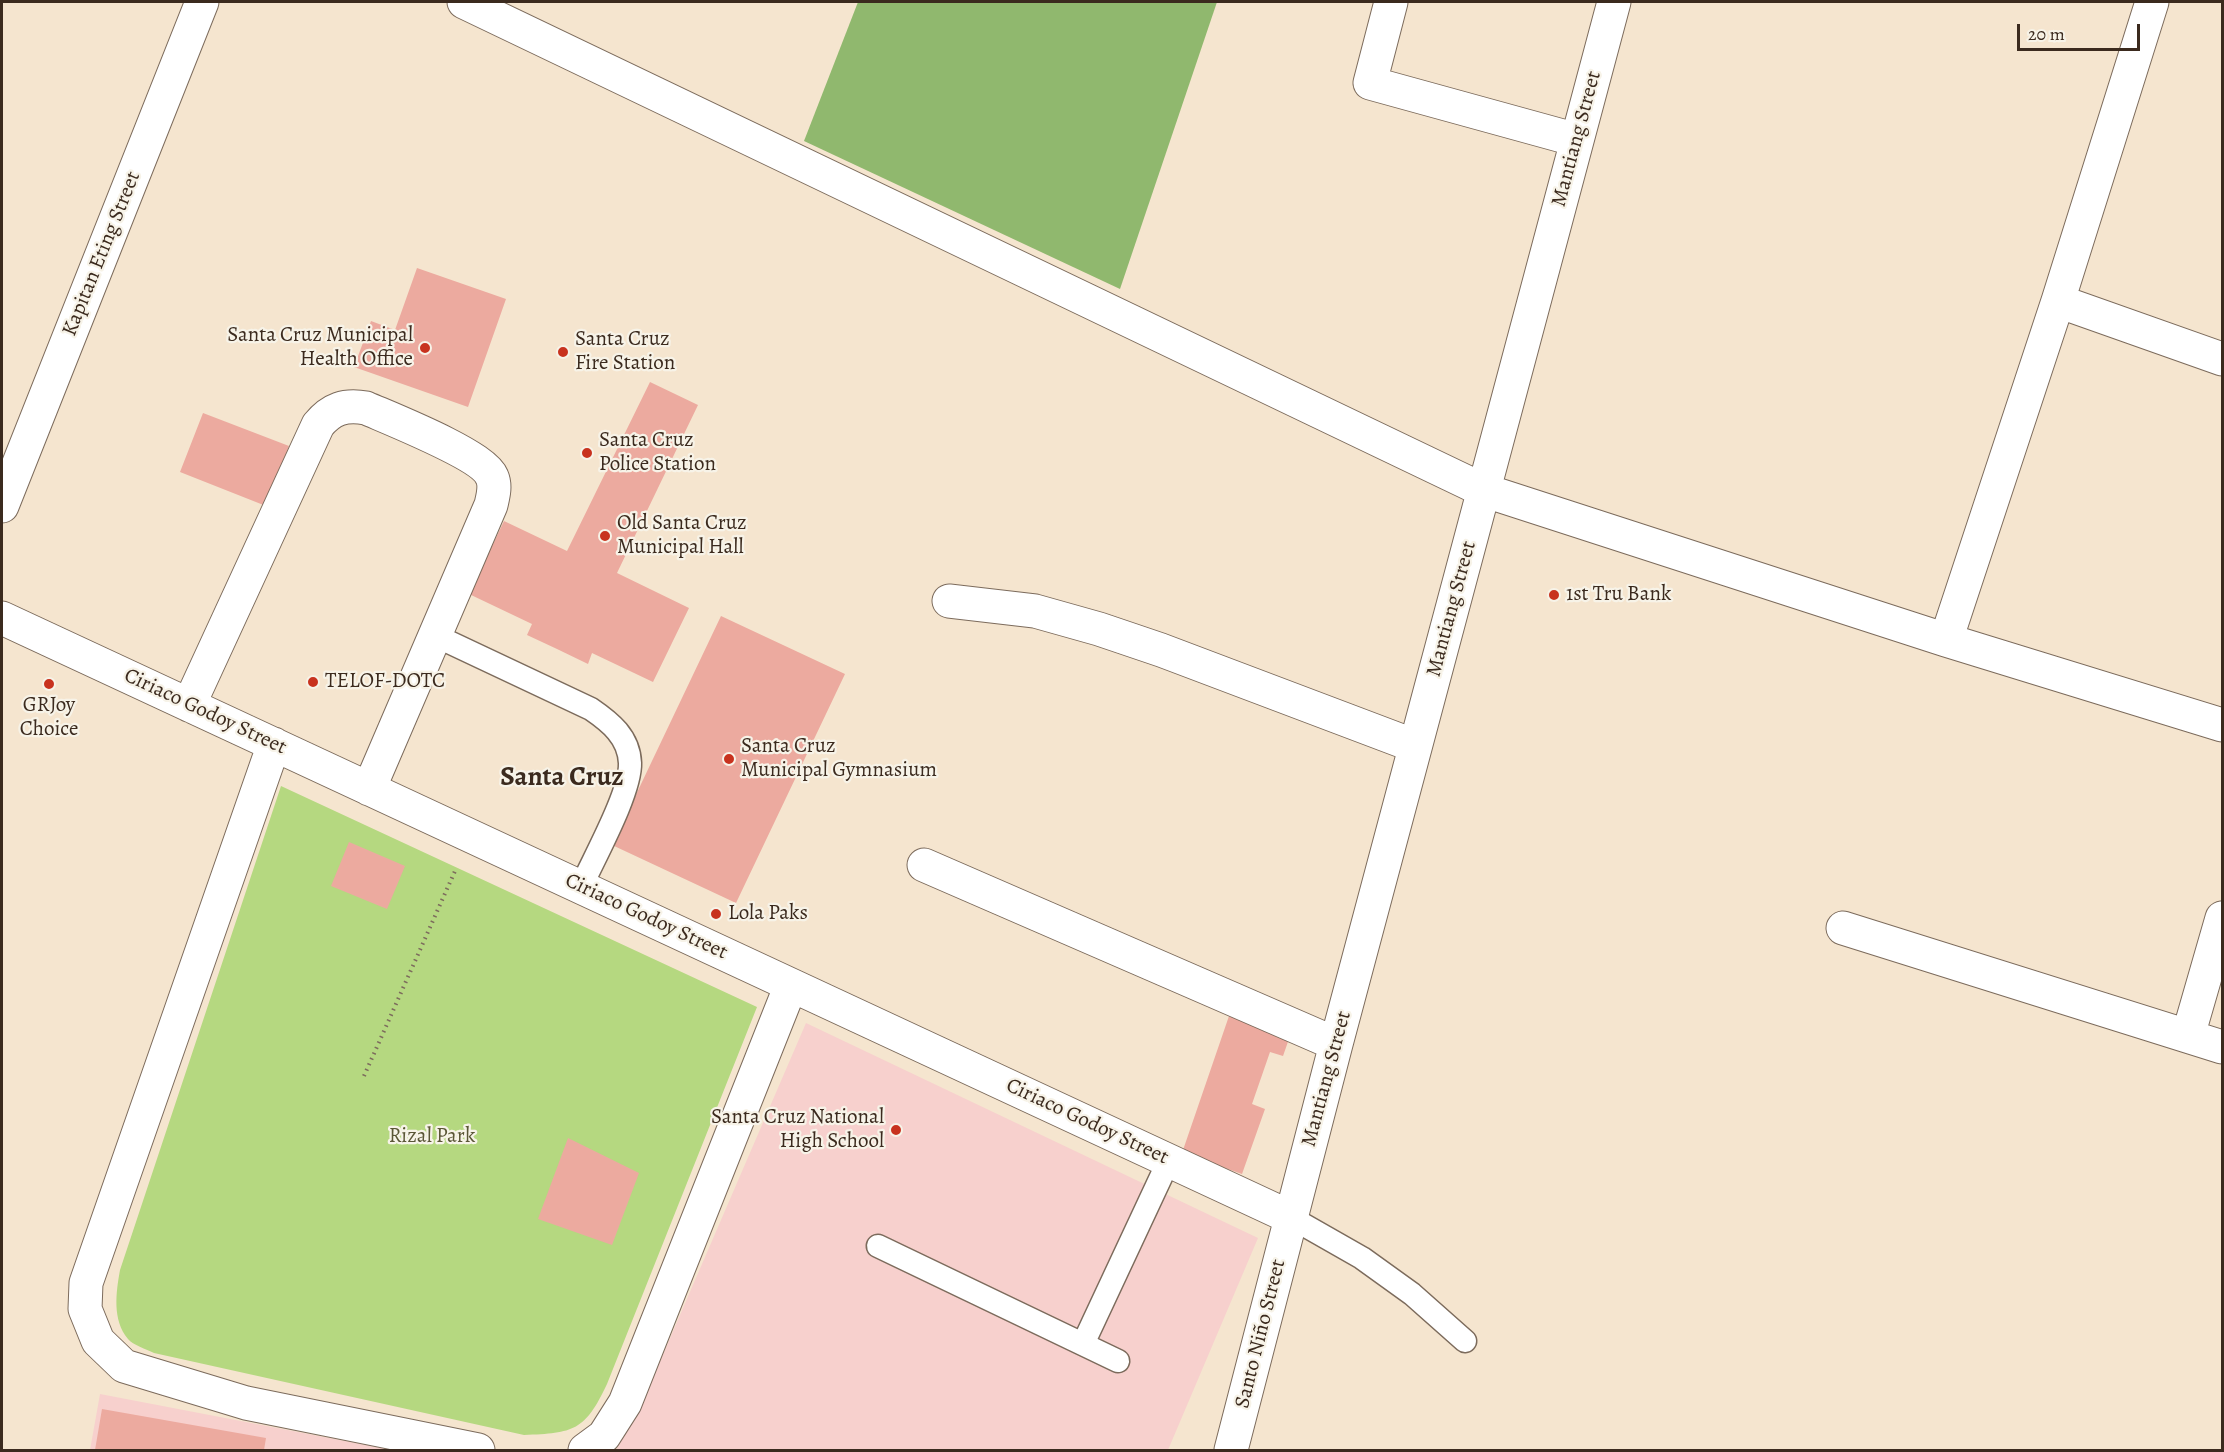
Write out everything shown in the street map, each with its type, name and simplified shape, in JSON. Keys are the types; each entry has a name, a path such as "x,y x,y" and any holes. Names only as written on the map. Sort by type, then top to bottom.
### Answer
{"street":[{"name":"Kapitan Eting Street","path":"2,506 202,2"},
{"path":"464,2 1483,490 1946,640 2223,725"},
{"path":"1391,2 1370,83 1577,140"},
{"name":"Mantiang Street","path":"1290,1217 1614,2"},
{"path":"1946,640 2058,301 2152,2"},
{"path":"2058,301 2223,359"},
{"path":"189,705 318,425 327,415 340,408 352,405 366,408 477,460 493,478 491,505 369,789"},
{"path":"949,601 1035,611 1099,629 1416,746"},
{"name":"Ciriaco Godoy Street","path":"2,618 1290,1217"},
{"path":"274,744 86,1282 85,1309 98,1341 124,1366 152,1377 246,1403 478,1450"},
{"path":"924,865 1336,1044"},
{"path":"2188,1036 2223,918"},
{"path":"1843,927 2223,1047"},
{"path":"585,1450 604,1436 625,1403 791,985"},
{"name":"Santo Niño Street","path":"1231,1450 1290,1217"}],"lane":[{"path":"434,635 591,709 614,724 626,743 630,763 626,786 581,887"},
{"path":"1083,1344 1169,1160"},
{"path":"1290,1217 1362,1258 1412,1294 1465,1341"},
{"path":"878,1246 1118,1361"}],"path":[{"path":"364,1076 471,836"}],"shaded area":[{"name":"Santa Cruz National High School","path":"806,1023 1258,1238 1168,1450 616,1450 639,1410"},
{"path":"100,1394 392,1450 90,1450"}],"green space":[{"path":"858,2 1217,2 1120,289 804,141"},
{"name":"Rizal Park","path":"281,786 757,1007 607,1384 592,1412 576,1426 555,1433 524,1435 154,1353 128,1339 119,1323 116,1306 120,1270"}],"building":[{"name":"Santa Cruz Municipal Health Office","path":"417,268 506,299 468,407 354,367 371,321 395,330"},
{"name":"Old Santa Cruz Municipal Hall","path":"650,382 698,405 617,573 689,608 653,682 592,653 588,664 527,635 532,624 469,594 504,521 567,551"},
{"path":"203,413 289,446 266,506 180,472"},
{"name":"Santa Cruz Municipal Gymnasium","path":"721,616 845,674 736,903 612,845"},
{"path":"349,842 405,866 387,909 331,886"},
{"path":"1229,1016 1290,1036 1283,1056 1270,1052 1252,1104 1265,1109 1242,1174 1182,1153"},
{"path":"568,1138 639,1173 612,1245 538,1219"},
{"path":"102,1409 266,1438 264,1450 95,1450"}],"place":[{"name":"Santa Cruz Municipal Health Office","path":"425,348"},
{"name":"Santa Cruz Fire Station","path":"563,352"},
{"name":"Santa Cruz Police Station","path":"587,453"},
{"name":"Old Santa Cruz Municipal Hall","path":"605,536"},
{"name":"1st Tru Bank","path":"1554,595"},
{"name":"TELOF-DOTC","path":"313,682"},
{"name":"GRJoy Choice","path":"49,684"},
{"name":"Santa Cruz Municipal Gymnasium","path":"729,759"},
{"name":"Lola Paks","path":"716,914"},
{"name":"Santa Cruz National High School","path":"896,1130"}],"district":[{"name":"Santa Cruz","path":"562,778"}]}
